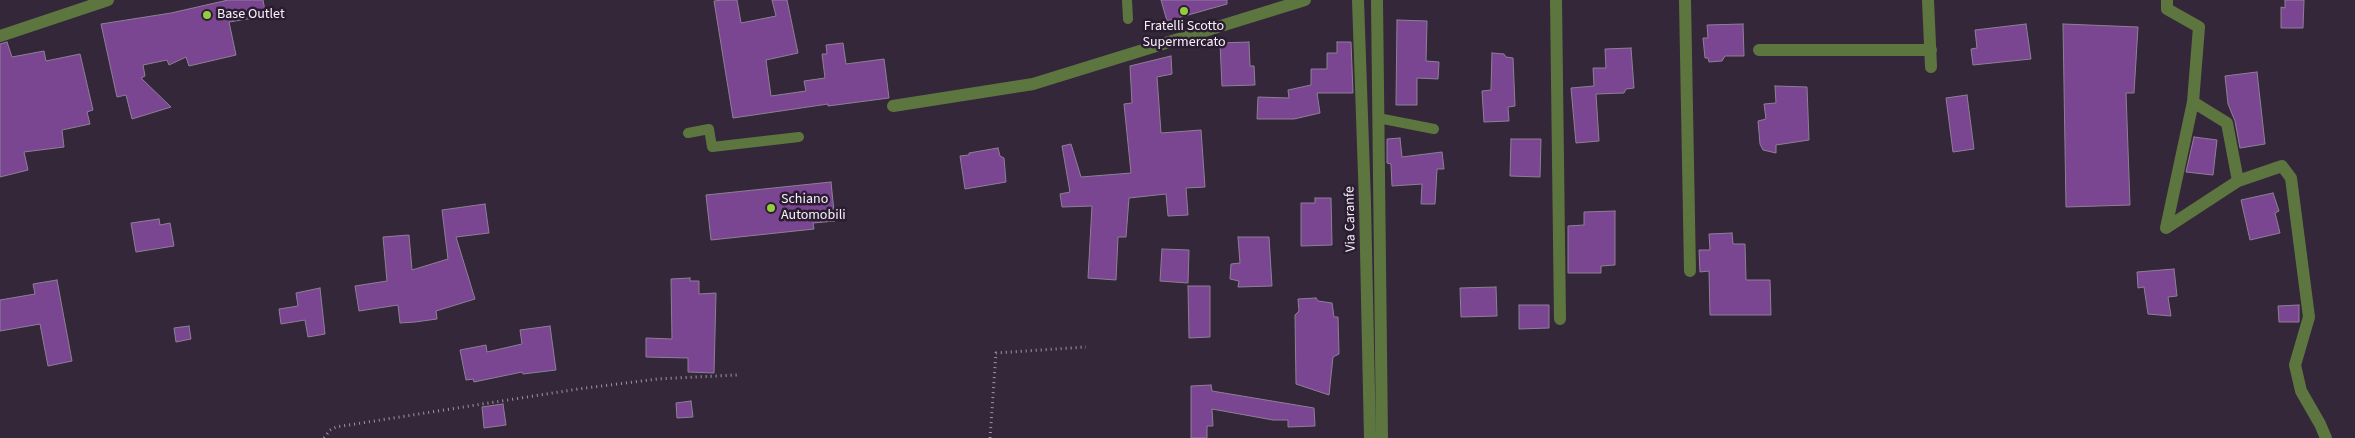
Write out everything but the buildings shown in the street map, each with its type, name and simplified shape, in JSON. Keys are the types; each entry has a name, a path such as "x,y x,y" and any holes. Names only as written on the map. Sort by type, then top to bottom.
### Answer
{"street":[{"path":"0,36 108,0"},
{"path":"893,106 1033,84 1305,0"},
{"name":"Via Caranfe","path":"1358,0 1366,203 1370,438"},
{"path":"1377,0 1382,438"},
{"path":"1556,0 1560,319"},
{"path":"1685,0 1690,270"},
{"path":"1928,0 1932,67"},
{"path":"2167,0 2167,9 2199,27 2193,102 2166,228 2238,181 2282,166 2291,178 2309,318 2295,365 2301,391 2326,438"},
{"path":"1759,50 1931,50"},
{"path":"2193,102 2227,123 2238,181"}],"lane":[{"path":"1127,0 1128,19"},
{"path":"1378,118 1434,129"},
{"path":"688,133 708,129 712,147 799,137"}],"path":[{"path":"990,438 996,353 1086,347"},
{"path":"324,438 330,430 336,427 578,389 657,379 737,375"}],"place":[{"name":"Fratelli Scotto Supermercato","path":"1184,11"},
{"name":"Base Outlet","path":"207,15"},
{"name":"Schiano Automobili","path":"771,208"}]}
